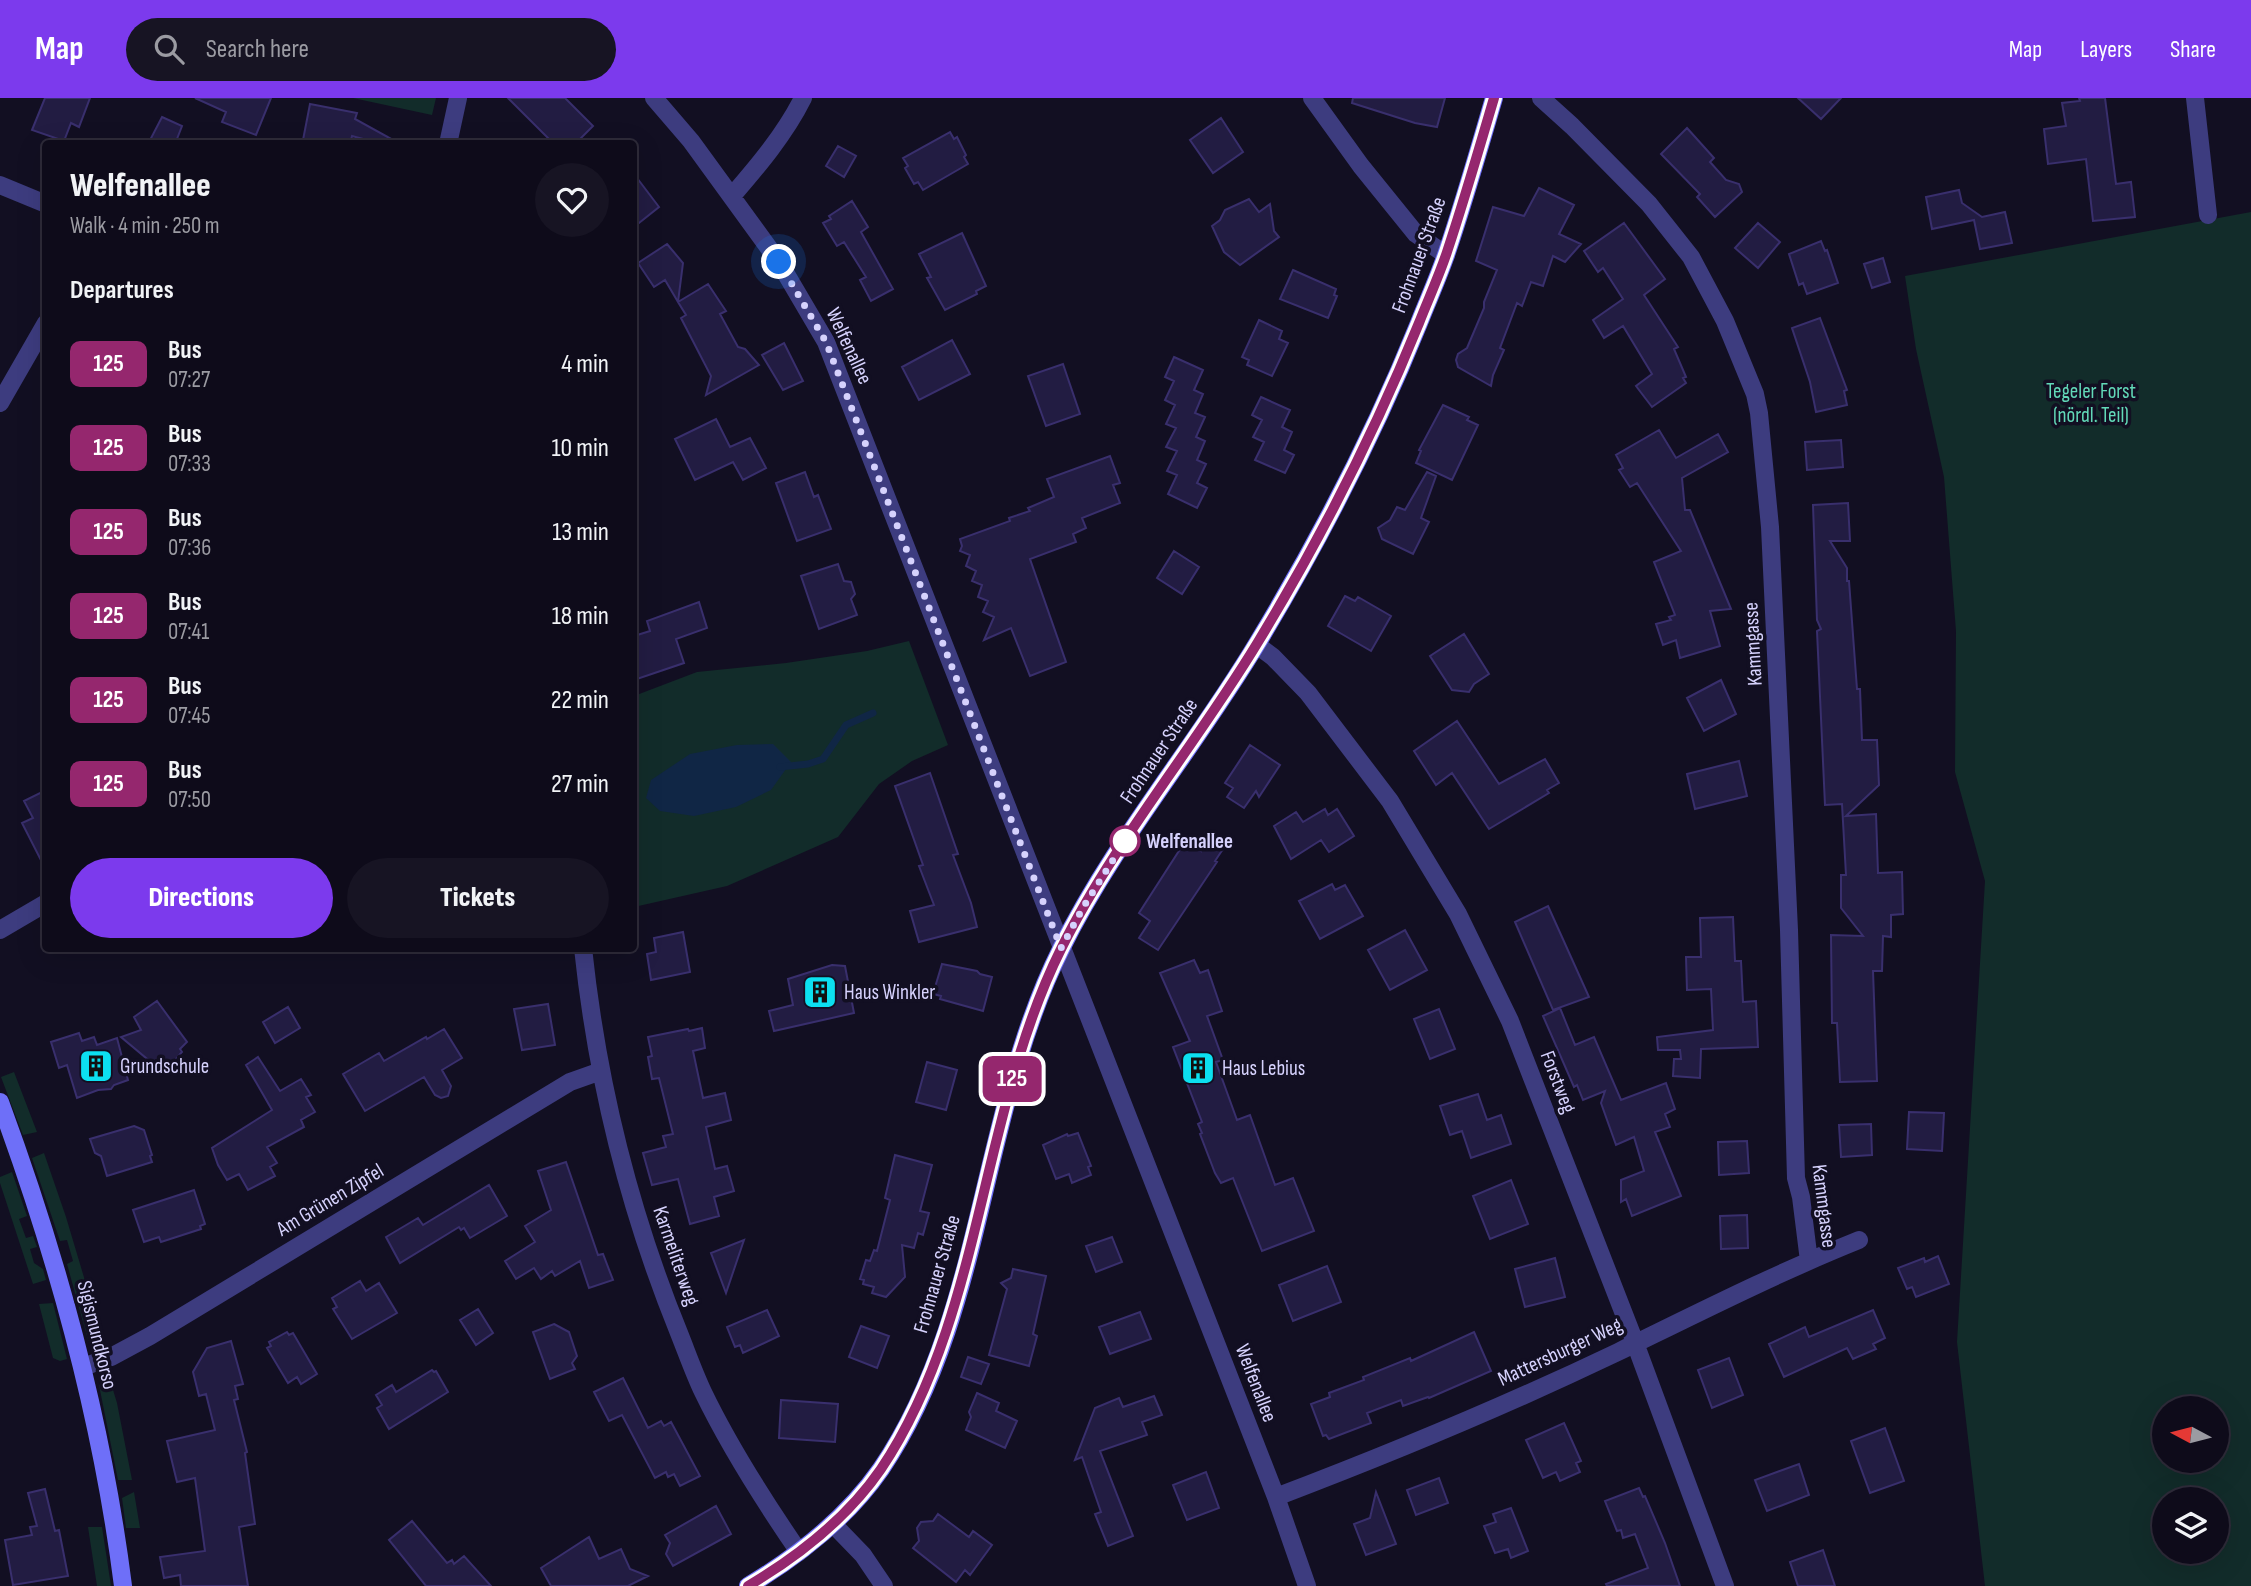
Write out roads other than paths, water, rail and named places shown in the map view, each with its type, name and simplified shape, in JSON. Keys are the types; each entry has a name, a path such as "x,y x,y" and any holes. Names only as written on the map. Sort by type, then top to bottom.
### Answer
{"street":[{"path":"449,140 458,98"},
{"name":"Welfenallee","path":"654,98 691,141 779,262 826,342 1276,1497 1307,1586"},
{"path":"732,196 771,148 803,98"},
{"path":"1312,98 1361,166 1416,234 1446,255"},
{"name":"Frohnauer Straße","path":"748,1586 778,1568 833,1524 878,1473 902,1435 931,1375 962,1277 1016,1065 1045,983 1097,883 1257,645 1353,473 1394,386 1446,255 1494,98"},
{"name":"Kammgasse","path":"1541,98 1572,125 1649,204 1691,257 1725,321 1757,403 1771,541 1787,879 1796,1178 1809,1261"},
{"path":"2195,98 2208,215"},
{"path":"0,185 42,203"},
{"path":"0,403 42,330"},
{"name":"Forstweg","path":"1257,645 1273,657 1308,693 1390,801 1458,914 1510,1021 1635,1343 1725,1586"},
{"path":"0,930 42,905"},
{"name":"Karmeliterweg","path":"583,952 601,1071 648,1253 699,1381 758,1492 799,1552"},
{"name":"Am Grünen Zipfel","path":"83,1367 111,1357 150,1336 570,1082 601,1071"},
{"name":"Sigismundkorso","path":"0,1102 42,1223 83,1367 109,1490 123,1586"},
{"name":"Mattersburger Weg","path":"1276,1497 1467,1419 1859,1240"},
{"path":"833,1524 863,1555 884,1586"}],"water":[{"path":"773,744 791,762 771,790 736,807 694,816 660,811 646,798 651,780 690,754 737,745"}],"waterway":[{"path":"780,767 808,764 823,759 846,725 873,713"}],"place":[{"name":"Welfenallee","path":"1125,841"},
{"name":"Haus Winkler","path":"820,992"},
{"name":"Grundschule","path":"96,1066"},
{"name":"Haus Lebius","path":"1198,1068"}],"park label":[{"name":"Tegeler Forst (nördl. Teil)","path":"2091,403"}]}
